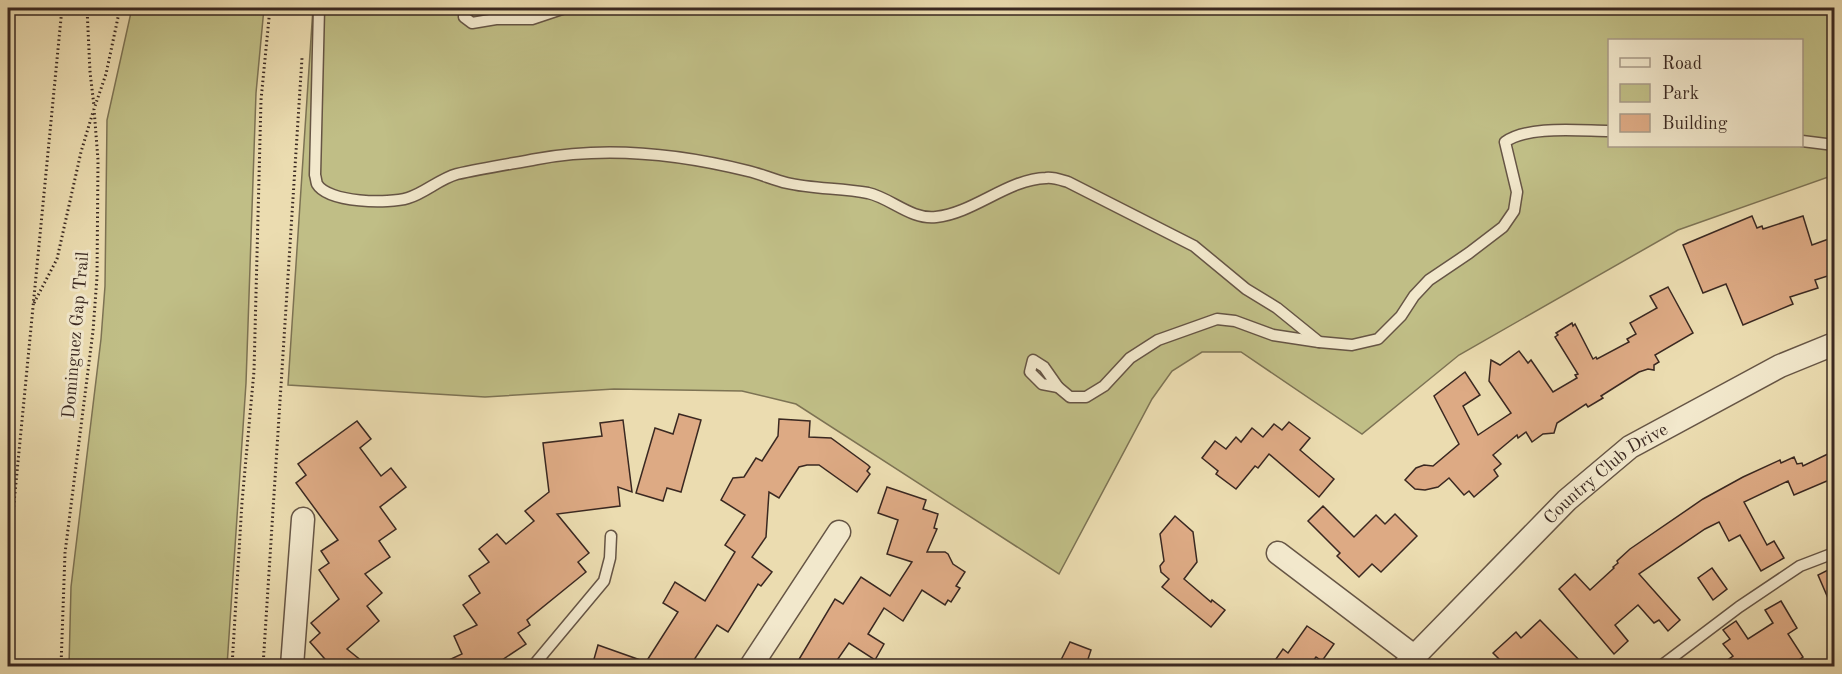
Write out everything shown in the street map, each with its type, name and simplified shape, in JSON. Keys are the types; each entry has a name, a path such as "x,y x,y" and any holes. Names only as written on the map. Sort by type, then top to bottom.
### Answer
{"street":[{"name":"Country Club Drive","path":"1278,553 1410,662 1567,500 1630,447 1780,366 1834,344"},
{"path":"292,666 303,519"},
{"path":"751,666 839,532"}],"lane":[{"path":"319,8 315,175 318,185 330,194 385,202 409,198 456,175 543,158 590,152 616,152 706,162 749,171 789,183 872,194 914,214 934,218 957,212 1024,182 1047,177 1068,182 1194,246 1246,289 1278,308 1319,342"},
{"path":"465,8 465,17 472,24 496,20 532,19 566,8"},
{"path":"1058,387 1070,397 1086,397 1104,386 1130,358 1158,340 1217,320 1235,321 1273,335 1319,342 1352,345 1378,339 1401,316 1428,280 1469,254 1503,227 1514,211 1516,192 1505,142 1513,136 1542,131 1608,131"},
{"path":"1803,141 1834,145"},
{"path":"532,666 604,581 610,558 611,536"},
{"path":"1661,666 1739,607 1800,566 1834,553"}],"path":[{"path":"8,565 62,8"},
{"path":"34,304 57,259 81,152 94,109 87,8"},
{"name":"Dominguez Gap Trail","path":"61,666 65,553 93,331 97,277 98,160 94,109 106,74 120,8"},
{"path":"232,666 242,502 254,371 261,100 270,8"},
{"path":"263,666 302,55"}],"green space":[{"path":"132,8 264,8 256,93 246,383 227,666 69,666 71,587 101,339 105,286 107,120"},
{"path":"313,8 1834,8 1834,175 1678,230 1459,355 1362,434 1241,352 1202,352 1172,371 1152,399 1059,574 796,404 742,391 614,389 485,397 288,385"}],"building":[{"path":"1752,216 1757,228 1762,226 1763,229 1803,216 1812,245 1834,237 1834,274 1815,280 1818,288 1790,297 1793,304 1743,325 1726,284 1703,293 1683,245"},
{"path":"1668,287 1693,333 1655,355 1659,362 1654,365 1654,370 1639,372 1601,396 1603,398 1588,407 1586,404 1557,423 1554,433 1543,434 1532,442 1526,432 1518,438 1517,435 1493,455 1501,464 1494,470 1498,476 1474,497 1469,491 1464,495 1449,478 1438,487 1425,490 1415,489 1405,480 1416,468 1424,465 1433,466 1459,444 1434,396 1465,372 1480,395 1463,406 1478,435 1511,413 1489,381 1491,360 1500,365 1519,351 1528,363 1531,360 1553,392 1577,378 1575,375 1578,374 1555,337 1558,335 1556,333 1572,323 1573,326 1575,324 1593,359 1596,357 1597,359 1629,342 1627,339 1636,334 1630,323 1657,308 1650,296"},
{"path":"679,414 701,420 681,492 667,488 663,501 636,493 655,428 673,434"},
{"path":"779,419 810,421 809,437 831,438 868,465 870,467 867,471 870,474 857,492 819,465 807,465 799,467 779,498 769,492 766,537 752,557 772,572 761,586 758,584 728,632 717,625 690,666 592,666 598,645 646,662 678,612 663,603 675,582 705,601 735,552 725,545 745,515 721,500 733,478 744,477 756,458 762,461 778,436"},
{"path":"623,420 632,492 618,487 620,506 557,514 589,553 578,562 586,572 527,620 530,625 518,633 526,644 493,666 436,666 462,654 454,636 477,625 463,605 480,593 469,576 489,562 479,549 497,534 506,544 534,521 525,511 549,492 543,443 602,436 600,423"},
{"path":"357,421 371,439 360,448 381,476 391,468 406,487 380,507 396,529 379,541 390,557 365,574 382,593 367,606 379,621 347,649 368,666 331,666 310,642 320,633 311,623 339,599 319,570 329,563 321,551 338,540 296,483 306,475 298,464"},
{"path":"1289,422 1310,438 1300,450 1334,479 1319,497 1269,454 1258,468 1255,466 1236,489 1216,474 1218,471 1202,458 1215,441 1226,449 1236,437 1241,442 1252,428 1263,437 1274,424 1282,430"},
{"path":"1834,451 1834,478 1794,495 1788,481 1744,502 1767,545 1774,541 1784,558 1761,571 1740,535 1729,541 1719,522 1639,574 1680,620 1668,631 1659,620 1654,623 1638,605 1615,625 1628,641 1614,654 1559,589 1575,574 1590,590 1614,568 1617,561 1630,549 1703,499 1743,477 1780,460 1781,463 1794,457 1797,464 1802,463 1803,466"},
{"path":"887,487 926,500 923,509 938,514 934,528 937,529 927,552 945,552 953,564 965,572 956,586 960,588 951,602 948,600 945,605 922,590 903,621 884,608 868,634 884,644 875,660 849,643 833,666 795,666 835,599 843,604 861,577 890,596 912,562 887,554 898,520 878,513"},
{"path":"1323,506 1354,537 1376,515 1385,524 1395,514 1417,536 1381,572 1372,564 1359,577 1337,556 1340,553 1308,521"},
{"path":"1175,516 1193,532 1197,562 1184,579 1211,602 1212,600 1225,610 1211,627 1162,587 1169,579 1161,572 1160,566 1164,561 1160,534"},
{"path":"1834,567 1834,612 1818,575"},
{"path":"1712,568 1727,589 1713,600 1698,578"},
{"path":"1781,601 1797,628 1788,634 1803,657 1790,666 1719,666 1733,656 1723,644 1730,639 1723,630 1736,621 1748,639 1773,623 1765,610"},
{"path":"1540,620 1585,666 1491,666 1499,659 1493,653 1516,632 1521,638"},
{"path":"1307,626 1334,644 1322,661 1316,657 1309,666 1271,666 1283,649 1288,653"},
{"path":"1070,642 1091,650 1088,659 1104,666 1058,666"}]}
